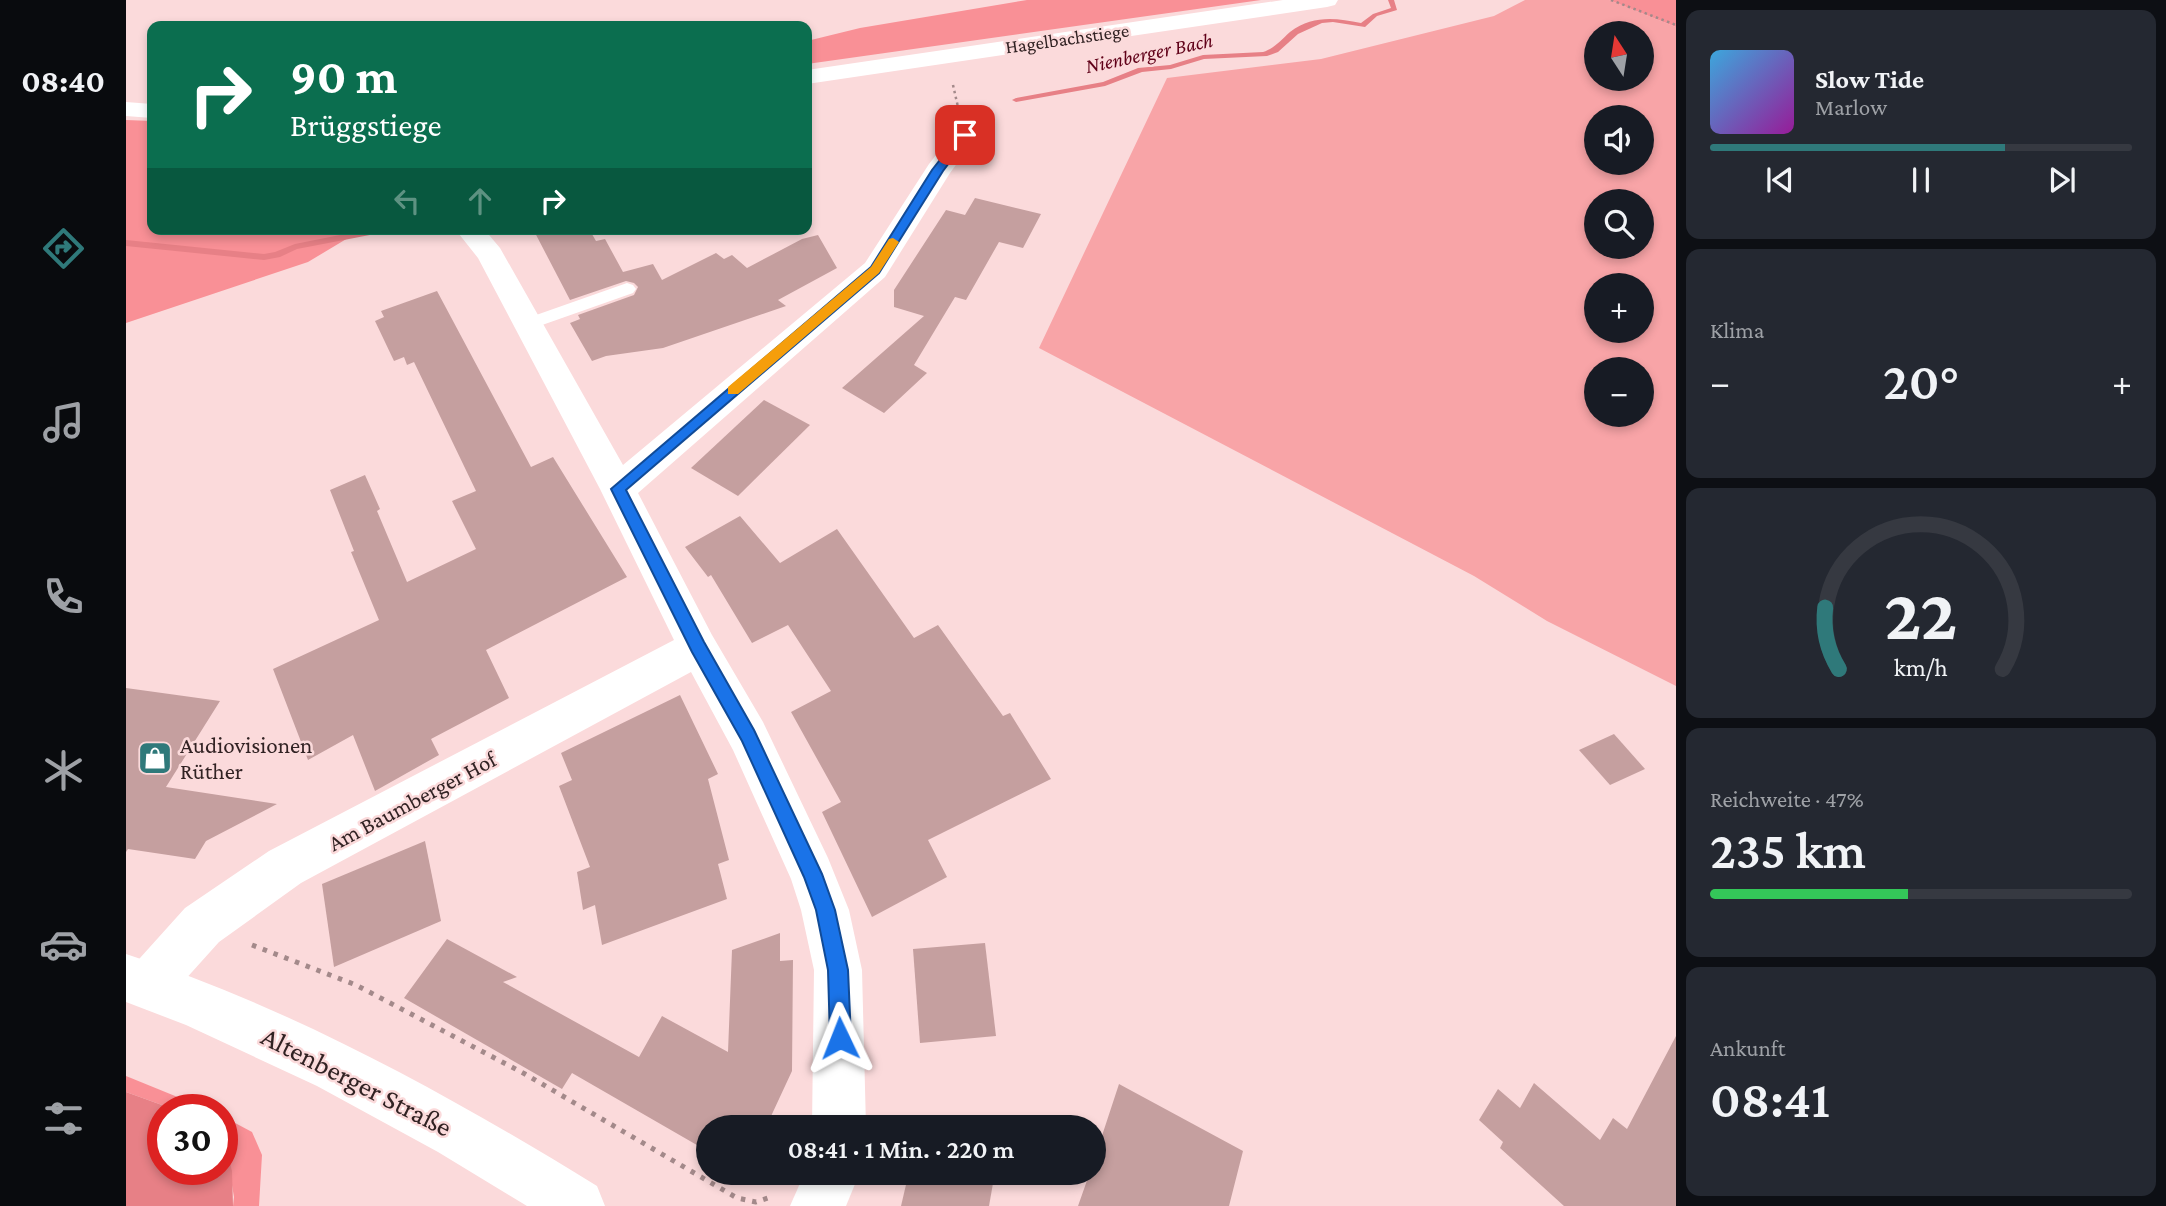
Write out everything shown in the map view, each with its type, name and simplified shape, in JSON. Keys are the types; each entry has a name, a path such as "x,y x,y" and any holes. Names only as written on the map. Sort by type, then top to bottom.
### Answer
{"street":[{"name":"Hagelbachstiege","path":"812,75 1327,0"},
{"path":"126,109 147,111"},
{"path":"618,489 875,270 938,170 965,135"},
{"path":"474,235 490,254 618,489 698,647 748,736 793,831 825,910 838,970 839,1115"},
{"name":"Am Baumberger Hof","path":"137,982 202,925 285,867 621,691 698,647"},
{"name":"Altenberger Straße","path":"137,982 308,1053 375,1086 435,1118 577,1206"},
{"path":"796,1201 816,1185"}],"lane":[{"path":"528,324 627,289"}],"path":[{"path":"1611,0 1676,25"},
{"path":"937,57 953,83 965,135"},
{"path":"202,925 356,985 525,1074 737,1198 756,1202 796,1201"}],"shaded area":[{"path":"1027,0 1261,0 812,63 812,40 860,28"},
{"path":"1525,0 1609,0 1676,27 1676,686 1547,621 1474,576 1039,348 1167,78 1321,59 1494,16"},
{"path":"1609,0 1676,0 1676,27"},
{"path":"126,120 147,121 147,235 353,235 308,262 126,323"},
{"path":"126,1076 170,1094 147,1094 147,1100 126,1092"},
{"path":"126,1092 147,1100 147,1185 232,1185 233,1206 126,1206"},
{"path":"238,1125 252,1132 262,1155 259,1206 233,1206 232,1185 238,1185"}],"building":[{"path":"975,198 1041,214 1023,248 999,242 966,300 955,297 914,365 927,373 884,413 842,388 924,316 894,307 894,290 946,210 965,215"},
{"path":"536,235 592,235 596,241 605,239 623,272 653,264 662,280 716,253 724,259 732,255 747,268 802,239 818,235 837,268 778,300 786,306 663,348 606,356 592,361 570,323 580,319 578,315 634,295 638,287 626,281 570,300"},
{"path":"437,291 531,467 553,457 627,577 486,650 509,698 431,739 439,755 375,791 353,735 308,760 273,669 379,620 351,552 354,551 330,490 365,475 407,582 476,549 452,501 476,491 414,362 407,365 404,357 394,361 375,321 384,317 381,311"},
{"path":"764,400 810,425 738,496 691,468"},
{"path":"740,516 780,563 837,529 914,638 938,625 1003,716 1010,713 1051,779 928,840 947,877 872,917 822,812 841,802 791,712 831,691 788,625 752,643 711,575 708,577 685,547"},
{"path":"126,688 220,701 166,787 277,804 206,841 195,859 128,849 126,852"},
{"path":"680,695 718,774 708,779 729,860 718,864 727,899 602,945 595,905 583,910 577,872 590,867 559,786 572,780 561,753"},
{"path":"1614,734 1645,769 1610,785 1579,750"},
{"path":"425,841 441,921 334,967 322,884"},
{"path":"780,933 780,961 793,960 792,1071 772,1115 696,1115 696,1145 572,1073 562,1089 404,998 447,939 517,977 503,982 639,1057 662,1016 728,1052 732,950"},
{"path":"985,943 996,1036 920,1043 913,949"},
{"path":"1676,1036 1676,1206 1564,1206 1500,1148 1503,1142 1479,1120 1498,1089 1520,1108 1534,1083 1600,1140 1613,1118 1627,1129"},
{"path":"1119,1084 1243,1151 1229,1206 1078,1206 1085,1185 1106,1185 1106,1124"},
{"path":"906,1185 993,1185 989,1206 901,1206"}],"waterway":[{"name":"Nienberger Bach","path":"1016,100 1105,84 1141,70 1171,67 1203,57 1264,54 1275,50 1295,32 1321,21 1333,20 1362,25 1375,15 1395,9 1391,0"},
{"name":"Nienberger Bach","path":"126,243 264,257 295,247 355,235"}],"slow traffic":[{"path":"733,391 875,270 893,242"}],"place":[{"name":"Audiovisionen Rüther","path":"155,758"}],"route":[{"path":"840,1038 838,970 825,910 812,874 748,736 698,647 618,489 875,270 938,170 965,135"}]}
